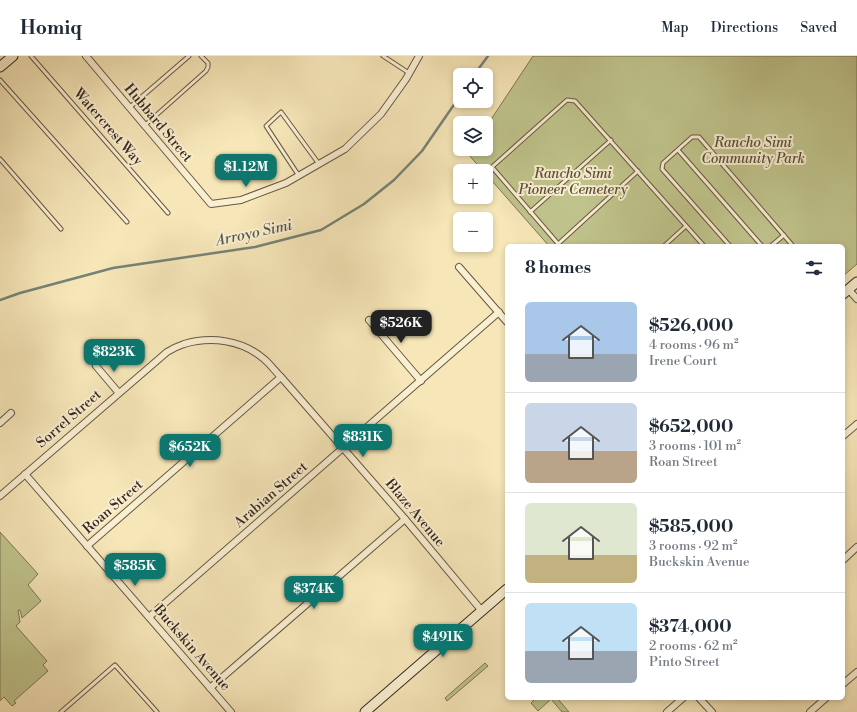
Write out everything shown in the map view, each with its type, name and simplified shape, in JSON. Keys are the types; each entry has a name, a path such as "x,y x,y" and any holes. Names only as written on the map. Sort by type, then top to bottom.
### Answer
{"main road":[{"path":"0,67 13,56"},
{"path":"846,292 857,282"},
{"path":"365,712 505,591"}],"street":[{"name":"Hubbard Street","path":"86,56 211,204 241,200 286,183 345,149 381,114 419,56"},
{"path":"459,267 505,320"},
{"path":"846,292 857,299"},
{"name":"Arabian Street","path":"149,617 499,312"},
{"path":"369,320 420,380"},
{"name":"Sorrel Street","path":"0,496 118,392 167,352 183,344 203,340 221,340"},
{"name":"Blaze Avenue","path":"221,340 233,342 254,352 264,359 405,519 482,611"},
{"path":"96,366 118,392"},
{"name":"Roan Street","path":"87,546 281,377"},
{"path":"0,423 11,413"},
{"path":"845,434 857,424"},
{"name":"Buckskin Avenue","path":"25,474 231,712"},
{"path":"210,688 405,519"},
{"path":"845,558 857,547"},
{"path":"845,682 857,672"},
{"path":"667,712 682,700"},
{"path":"701,700 712,712"},
{"path":"810,712 824,700"}],"lane":[{"name":"Watercrest Way","path":"31,56 168,213"},
{"path":"129,108 189,56"},
{"path":"144,126 206,71 208,63 201,56"},
{"path":"384,56 409,73"},
{"path":"0,80 127,222"},
{"path":"558,244 492,167 567,100 576,100 702,244"},
{"path":"298,176 266,126 281,112 319,164"},
{"path":"728,244 662,169 662,163 692,137 698,137 792,244"},
{"path":"530,212 611,140"},
{"path":"678,150 760,244"},
{"path":"0,159 61,229"},
{"path":"560,244 638,171"},
{"path":"666,244 686,226"},
{"path":"773,244 784,235"},
{"path":"61,712 115,665 157,712"}],"green space":[{"name":"Rancho Simi Community Park","path":"533,56 857,56 857,264 845,274 845,244 547,244 493,182 493,164 477,164 470,156 493,156 493,116"},
{"path":"0,532 38,574 28,585 41,601 22,618 20,610 18,610 20,622 16,626 47,661 43,665 48,671 14,701 16,703 12,706 4,697 0,701"},
{"path":"485,663 488,666 447,701 445,698"},
{"path":"534,700 550,700 538,711 531,703"},
{"path":"552,700 559,700 569,712 562,712"}],"waterway":[{"name":"Arroyo Simi","path":"479,68 488,56"},
{"name":"Arroyo Simi","path":"0,300 20,293 113,268 255,247 321,230 364,204 394,180 422,151 453,106"}],"park label":[{"name":"Rancho Simi Pioneer Cemetery","path":"573,182"}]}
